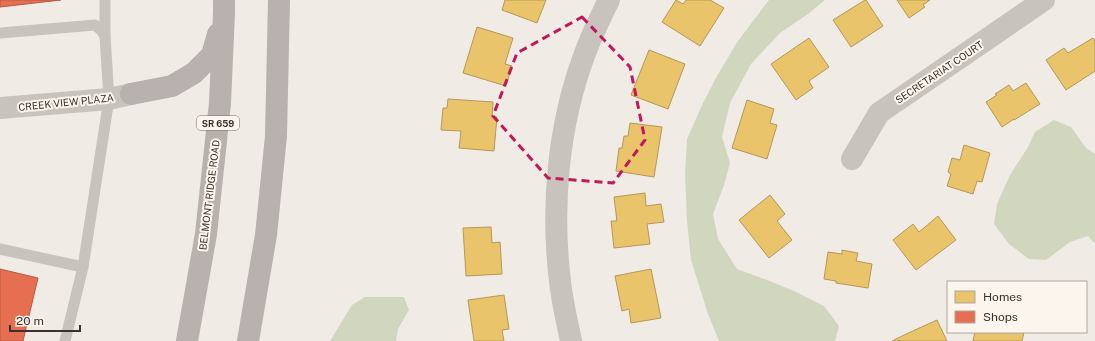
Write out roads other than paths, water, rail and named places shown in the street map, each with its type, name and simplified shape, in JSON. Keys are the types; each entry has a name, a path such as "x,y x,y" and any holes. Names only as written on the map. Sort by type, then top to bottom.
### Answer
{"main road":[{"path":"248,341 266,236 276,136 279,0"},
{"path":"131,94 172,86 194,73 212,55 224,6"},
{"name":"BELMONT RIDGE ROAD","path":"187,341 206,234 220,103 224,6"}],"street":[{"path":"571,341 560,282 556,223 560,153 565,122 574,85 584,55 609,0"},
{"name":"SECRETARIAT COURT","path":"852,159 879,113 1044,0"},
{"name":"CREEK VIEW PLAZA","path":"0,108 109,99 131,94"}],"lane":[{"path":"65,341 83,267 109,99 105,36 105,0"},
{"path":"0,33 95,25 105,36"},
{"path":"0,249 83,267"}]}
